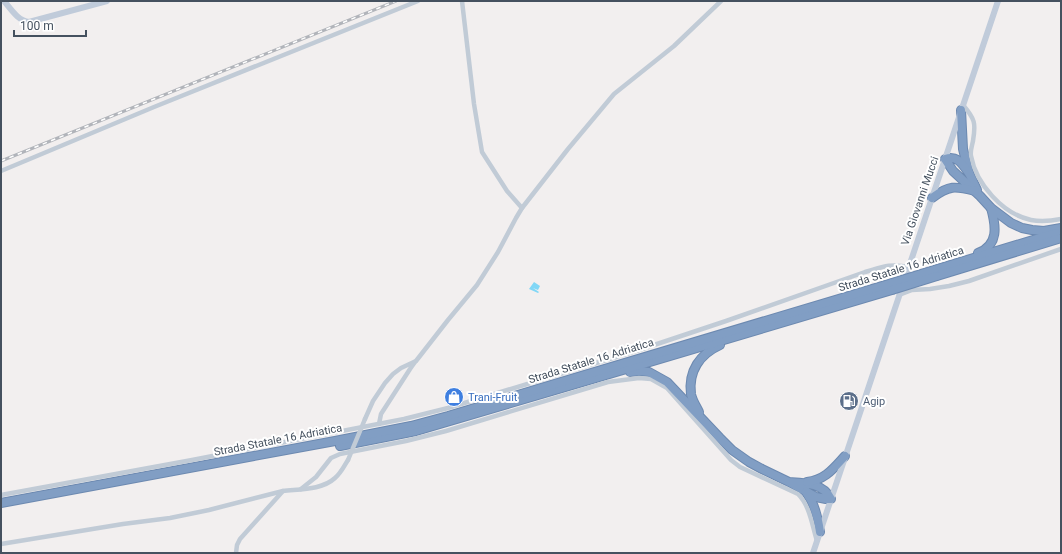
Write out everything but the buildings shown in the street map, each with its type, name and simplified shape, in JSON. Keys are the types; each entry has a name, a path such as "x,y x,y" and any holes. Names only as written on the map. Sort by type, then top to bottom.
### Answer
{"highway":[{"path":"962,108 963,149 969,173 978,194"},
{"path":"969,173 960,161 950,157 945,159 953,171 991,208 1011,224 1022,228 1044,231 1061,228"},
{"path":"932,198 942,191 951,188 962,188 978,194"},
{"path":"936,273 949,264 982,251 990,246 995,236 995,227 991,208"},
{"name":"Strada Statale 16 Adriatica","path":"936,273 1061,232"},
{"name":"Strada Statale 16 Adriatica","path":"1,503 411,426 1061,238"},
{"name":"Strada Statale 16 Adriatica","path":"1,507 152,478 341,446 416,431 596,378 892,286"},
{"path":"701,418 692,395 691,386 696,364 712,349 763,332 786,320"},
{"path":"596,378 640,371 649,372 667,382 732,450 749,462 789,482 803,487 818,486 823,488 831,498"},
{"path":"803,487 820,479 832,471 845,456"},
{"path":"803,487 814,506 820,532"}],"main road":[{"path":"4,1 19,18 26,22 107,1"},
{"name":"Via Giovanni Mucci","path":"813,553 998,1"}],"street":[{"path":"1,171 154,107 418,1"},
{"path":"462,1 474,104 482,152 507,191 522,208"},
{"path":"379,424 381,414 410,369 476,285 498,252 522,208 568,149 614,94 674,46 721,1"},
{"path":"962,108 973,119 975,125 971,155 974,166 980,179 1001,205 1020,217 1032,220 1041,221 1061,219"},
{"path":"899,295 912,290 949,286 969,281 1061,250"},
{"path":"1,495 379,424 448,408 639,350 865,272 888,265 909,267"},
{"path":"1,544 123,524 170,518 209,510 283,491 326,484 335,478 348,460 373,401 389,378 401,368 416,361"},
{"path":"301,489 316,477 331,458 340,454 406,441 446,431 608,382 625,379 651,379 667,388 731,460 740,467 798,494 807,505 817,542"},
{"path":"236,553 237,545 240,539 283,491"}],"water":[{"path":"534,282 540,286 538,290 533,288 539,292 538,293 529,289"}],"railway":[{"path":"1,161 396,1"}],"place":[{"name":"Trani-Fruit","path":"454,397"},
{"name":"Agip","path":"849,401"}]}
